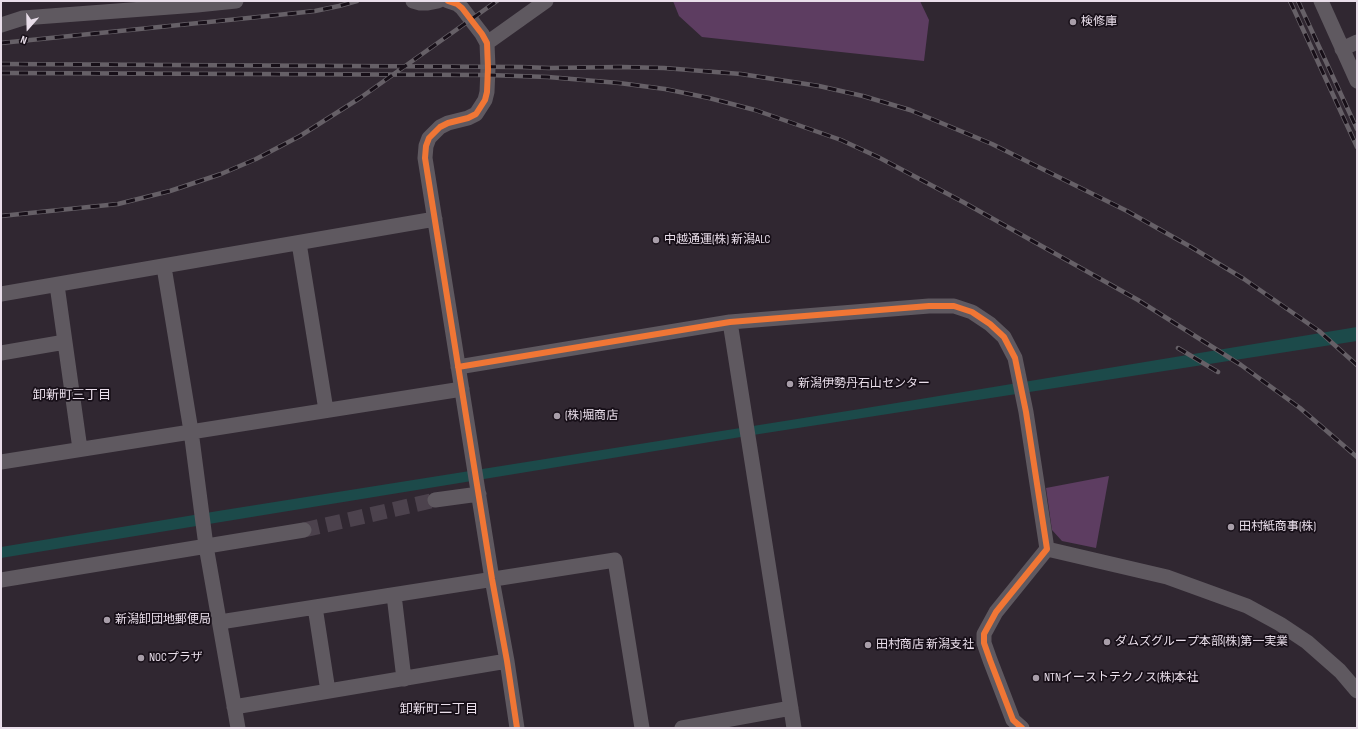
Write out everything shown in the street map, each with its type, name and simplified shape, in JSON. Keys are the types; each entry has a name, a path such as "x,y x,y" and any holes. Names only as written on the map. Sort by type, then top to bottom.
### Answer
{"street":[{"path":"1,25 23,18 123,6 236,1"},
{"path":"413,1 424,3 438,1"},
{"path":"448,1 457,4 462,8 487,43 487,92 485,100 476,114 440,127 430,138 426,146 425,158 492,579 518,728"},
{"path":"487,43 546,1"},
{"path":"1321,1 1357,81"},
{"path":"1342,49 1357,42"},
{"path":"1,294 435,219"},
{"path":"299,243 326,410"},
{"path":"164,266 191,431 206,546 238,728"},
{"path":"57,285 80,449"},
{"path":"458,367 730,322 928,306 954,306 972,312 1004,336 1015,358 1026,412 1047,549 996,612 984,634 984,642 990,660 1013,720 1022,728"},
{"path":"730,322 794,728"},
{"path":"1,353 65,342"},
{"path":"1,462 462,389"},
{"path":"435,500 479,494"},
{"path":"1,580 304,530"},
{"path":"1047,549 1167,577 1248,606 1280,624 1307,642 1340,671 1357,691"},
{"path":"220,622 615,560 642,728"},
{"path":"394,594 404,679"},
{"path":"315,607 328,691"},
{"path":"234,707 507,661"},
{"path":"682,728 791,708"}],"shaded area":[{"path":"673,1 920,1 929,20 924,61 702,37 679,16"},
{"path":"1357,327 1357,341 753,435 1,558 1,547 860,409"},
{"path":"1109,476 1096,548 1062,541 1052,530 1046,488"}],"tunnel":[{"path":"304,530 435,500"}],"railway":[{"path":"1,43 315,11 357,1"},
{"path":"1,216 118,204 170,191 221,174 256,159 300,136 360,98 497,1"},
{"path":"1290,1 1357,147"},
{"path":"1298,1 1357,129"},
{"path":"1,64 664,68 741,74 819,86 863,96 910,110 992,144 1127,211 1244,279 1319,331 1357,365"},
{"path":"1,73 488,75 548,77 619,83 665,89 709,98 755,110 841,140 878,157 963,202 1138,300 1241,365 1300,408 1357,457"},
{"path":"1178,348 1218,372"}],"cycle path":[{"path":"448,1 457,4 462,8 487,43 487,92 485,100 476,114 440,127 429,138 426,146 425,158 517,728"},
{"path":"458,367 730,322 929,306 954,306 972,312 990,324 1004,337 1015,358 1026,412 1047,549 996,612 984,634 984,643 1013,720 1022,728"}],"place":[{"name":"検修庫","path":"1073,22"},
{"name":"中越通運(株) 新潟ALC","path":"656,240"},
{"name":"新潟伊勢丹石山センター","path":"790,384"},
{"name":"(株)堀商店","path":"557,416"},
{"name":"田村紙商事(株)","path":"1231,527"},
{"name":"新潟卸団地郵便局","path":"107,620"},
{"name":"ダムズグループ本部(株)第一実業","path":"1107,642"},
{"name":"田村商店 新潟支社","path":"868,645"},
{"name":"NOCプラザ","path":"141,658"},
{"name":"NTNイーストテクノス(株)本社","path":"1036,678"}],"district":[{"name":"卸新町三丁目","path":"72,396"},
{"name":"卸新町二丁目","path":"439,710"}]}
